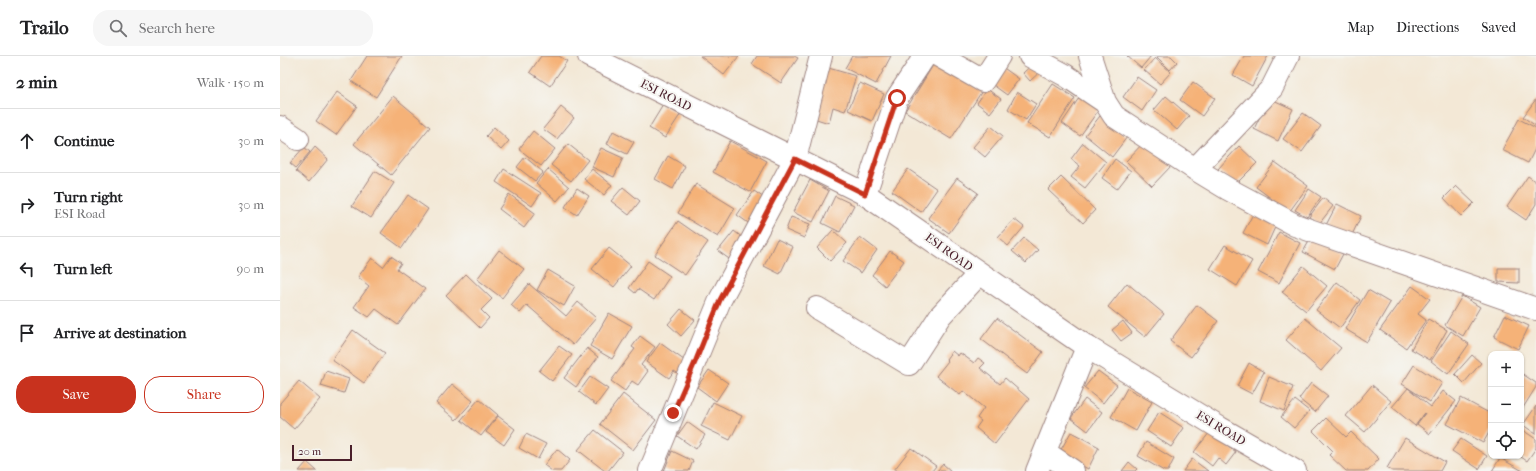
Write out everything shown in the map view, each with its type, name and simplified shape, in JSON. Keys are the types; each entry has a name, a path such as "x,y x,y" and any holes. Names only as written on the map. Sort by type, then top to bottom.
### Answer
{"street":[{"name":"ESI ROAD","path":"589,56 865,194 979,274 1088,347 1220,428 1295,471"},
{"path":"650,471 720,300 795,159 821,56"},
{"path":"865,194 897,98 925,56"},
{"path":"939,56 983,81 999,56"},
{"path":"1030,56 1065,75 1105,102"},
{"path":"1090,56 1105,102 1114,116 1228,189 1296,225 1536,309"},
{"path":"1195,169 1272,88 1288,56"},
{"path":"817,308 909,364 940,316 979,274"},
{"path":"1073,471 1041,462 1088,347"}],"building":[{"path":"367,56 402,56 376,97 351,81"},
{"path":"541,56 559,56 567,61 550,86 530,72"},
{"path":"700,56 739,56 724,75"},
{"path":"757,56 794,56 798,58 781,83 752,64"},
{"path":"852,56 891,56 876,84 845,68"},
{"path":"1127,56 1151,56 1141,68"},
{"path":"1156,56 1171,56 1177,62 1170,70"},
{"path":"1244,56 1268,56 1252,86 1233,75"},
{"path":"1155,58 1171,72 1160,84 1144,70"},
{"path":"1036,61 1043,69 1030,81 1023,73"},
{"path":"935,62 982,91 951,139 905,111"},
{"path":"1001,66 1019,79 1007,95 989,82"},
{"path":"825,67 856,76 845,111 833,107 829,123 810,117"},
{"path":"1137,77 1156,90 1142,111 1123,97"},
{"path":"1193,82 1215,98 1202,116 1180,100"},
{"path":"860,83 884,94 872,121 848,110"},
{"path":"1053,84 1075,98 1050,137 1027,123"},
{"path":"987,89 1001,99 990,113 977,103"},
{"path":"337,92 357,106 336,135 316,121"},
{"path":"1017,92 1036,104 1026,120 1008,109"},
{"path":"1081,95 1100,108 1080,136 1062,123"},
{"path":"393,96 430,127 391,175 354,144"},
{"path":"1166,96 1189,116 1177,130 1154,110"},
{"path":"1269,98 1293,109 1278,141 1254,129"},
{"path":"1536,99 1536,126 1523,117"},
{"path":"663,105 680,115 665,138 649,128"},
{"path":"561,107 574,118 557,139 543,129"},
{"path":"1303,113 1321,126 1302,152 1283,139"},
{"path":"1100,116 1127,137 1112,157 1085,135"},
{"path":"1519,119 1536,128 1536,147 1528,163 1502,150"},
{"path":"991,126 1003,136 985,157 973,147"},
{"path":"494,127 509,141 501,150 486,136"},
{"path":"533,131 555,149 541,166 519,149"},
{"path":"613,131 634,142 627,154 607,144"},
{"path":"1146,140 1172,165 1152,186 1126,161"},
{"path":"730,141 767,161 750,192 713,172"},
{"path":"1083,143 1106,162 1085,188 1071,177 1080,166 1071,159"},
{"path":"568,144 588,160 571,181 551,165"},
{"path":"1239,146 1257,163 1235,185 1218,169"},
{"path":"304,147 310,152 296,168 290,163"},
{"path":"315,147 328,159 309,182 296,171"},
{"path":"601,148 623,158 614,177 592,167"},
{"path":"668,156 685,166 673,189 655,179"},
{"path":"525,157 543,172 535,181 517,167"},
{"path":"1115,159 1131,171 1117,189 1102,178"},
{"path":"1275,162 1308,186 1287,215 1274,204 1276,202 1256,187"},
{"path":"504,169 541,193 532,206 496,182"},
{"path":"548,169 569,187 557,201 536,183"},
{"path":"592,169 612,185 604,195 584,179"},
{"path":"908,169 937,189 921,212 892,191"},
{"path":"375,171 394,183 371,218 352,206"},
{"path":"1528,176 1536,182 1536,204 1526,220 1507,207"},
{"path":"1061,177 1095,210 1083,223 1048,190"},
{"path":"957,178 978,193 949,233 928,218"},
{"path":"810,180 829,191 813,222 793,212"},
{"path":"696,184 735,208 718,237 678,213"},
{"path":"1456,186 1474,203 1461,216 1444,198"},
{"path":"623,187 640,201 629,215 611,201"},
{"path":"577,188 589,196 577,215 565,207"},
{"path":"1309,189 1321,197 1307,217 1295,210"},
{"path":"754,191 770,202 754,227 737,215"},
{"path":"509,194 535,213 524,228 499,209"},
{"path":"408,195 428,209 402,248 381,233"},
{"path":"835,196 854,205 840,232 822,223"},
{"path":"1323,198 1333,206 1319,224 1309,217"},
{"path":"1337,204 1361,216 1351,237 1326,225"},
{"path":"1253,214 1276,225 1267,245 1243,233"},
{"path":"791,217 810,224 804,238 786,230"},
{"path":"1014,219 1024,227 1008,246 998,237"},
{"path":"678,221 708,242 685,275 655,255"},
{"path":"833,230 847,243 830,261 817,248"},
{"path":"734,231 747,241 732,261 718,251"},
{"path":"1279,232 1300,243 1279,283 1258,272"},
{"path":"860,237 877,250 861,273 843,261"},
{"path":"1024,238 1038,250 1026,263 1012,251"},
{"path":"1311,238 1343,254 1335,269 1303,252"},
{"path":"777,239 793,247 780,274 764,266"},
{"path":"1225,245 1252,261 1237,286 1210,269"},
{"path":"609,248 631,266 614,287 592,269"},
{"path":"499,250 524,269 502,298 477,279"},
{"path":"890,251 904,261 885,286 872,275"},
{"path":"391,256 401,263 397,269 425,289 398,325 376,309 369,317 354,307 369,286 358,277 372,258 383,267"},
{"path":"648,261 670,276 654,300 638,289 635,293 629,288"},
{"path":"1303,266 1327,286 1306,311 1282,292"},
{"path":"1498,268 1519,268 1519,283 1498,282"},
{"path":"548,270 575,286 564,306 537,290"},
{"path":"466,274 492,299 481,310 489,318 480,328 446,295"},
{"path":"1337,282 1360,300 1340,328 1316,310"},
{"path":"1127,283 1164,314 1145,337 1108,307"},
{"path":"529,284 566,316 578,302 596,318 573,345 527,305 520,313 511,305"},
{"path":"1412,286 1430,299 1418,314 1426,320 1406,348 1380,330"},
{"path":"1368,290 1390,303 1367,342 1345,329"},
{"path":"1462,296 1480,307 1463,336 1445,325"},
{"path":"1197,305 1218,321 1191,357 1170,341"},
{"path":"681,309 695,320 681,336 668,324"},
{"path":"609,313 632,326 612,359 590,346"},
{"path":"1505,315 1529,326 1518,349 1494,337"},
{"path":"997,318 1043,352 1027,374 981,339"},
{"path":"1305,318 1341,348 1321,371 1286,340"},
{"path":"1428,319 1447,330 1430,360 1411,349"},
{"path":"1123,321 1132,333 1121,341 1112,330"},
{"path":"353,330 385,353 364,383 332,360"},
{"path":"1451,331 1469,344 1448,374 1431,361"},
{"path":"640,336 655,347 641,365 648,371 638,385 632,381 625,391 611,381 635,349 632,347"},
{"path":"660,343 688,363 680,375 674,371 669,378 646,362"},
{"path":"559,346 572,355 552,381 539,371"},
{"path":"587,348 598,357 576,387 564,378"},
{"path":"952,351 958,356 960,353 974,363 978,358 985,363 980,368 1000,384 1005,378 1029,399 995,444 976,428 981,421 977,418 984,408 963,391 960,395 936,376 948,361 946,359"},
{"path":"1472,355 1481,363 1464,383 1455,374"},
{"path":"1249,363 1264,372 1252,394 1237,386"},
{"path":"1414,365 1442,383 1430,402 1402,384"},
{"path":"709,370 728,383 716,401 697,387"},
{"path":"326,371 349,379 344,393 321,386"},
{"path":"1098,371 1117,385 1103,403 1084,388"},
{"path":"1524,375 1536,383 1536,387 1524,406"},
{"path":"590,377 608,389 596,405 579,392"},
{"path":"1269,377 1293,387 1284,411 1260,401"},
{"path":"299,381 320,399 294,429 280,417 280,403"},
{"path":"1311,383 1328,396 1315,412 1299,399"},
{"path":"452,384 473,401 456,420 436,403"},
{"path":"1372,385 1391,401 1365,432 1346,416"},
{"path":"1127,388 1152,402 1136,431 1111,417"},
{"path":"1408,388 1431,407 1443,391 1456,401 1430,434 1417,424 1425,413 1415,426 1392,407"},
{"path":"623,394 656,420 633,450 600,424"},
{"path":"1461,398 1488,412 1488,434 1483,443 1447,424"},
{"path":"479,399 498,415 481,436 461,420"},
{"path":"1085,399 1102,412 1088,431 1071,418"},
{"path":"1295,400 1309,411 1294,428 1281,417"},
{"path":"713,402 742,416 730,440 701,426"},
{"path":"1536,406 1536,434 1524,426"},
{"path":"1159,412 1184,428 1171,447 1147,431"},
{"path":"498,416 515,429 504,445 486,432"},
{"path":"1326,418 1346,437 1351,432 1379,459 1368,471 1346,471 1329,455 1333,451 1313,431"},
{"path":"687,422 705,435 696,449 677,436"},
{"path":"595,430 623,452 608,471 605,471 578,450"},
{"path":"1524,431 1536,439 1536,448 1527,461 1524,459"},
{"path":"1071,432 1099,447 1088,469 1059,453"},
{"path":"1210,432 1236,452 1226,465 1218,458 1212,466 1194,452"},
{"path":"526,434 546,444 538,459 519,448"},
{"path":"1405,438 1445,462 1440,471 1392,471 1387,468"},
{"path":"1461,439 1487,456 1479,469 1452,451"},
{"path":"1146,442 1174,459 1168,471 1164,471 1138,456"},
{"path":"911,448 936,466 932,471 894,470"},
{"path":"557,449 570,460 561,471 552,471 544,465"},
{"path":"672,451 693,461 689,471 664,471"},
{"path":"1192,459 1208,471 1183,471"},
{"path":"1499,459 1502,459 1523,471 1492,471"},
{"path":"307,462 317,471 299,471"},
{"path":"1129,462 1137,469 1135,471 1122,471"},
{"path":"943,464 951,471 937,471"}],"route":[{"path":"673,413 720,300 795,159 865,194 897,98"}]}
